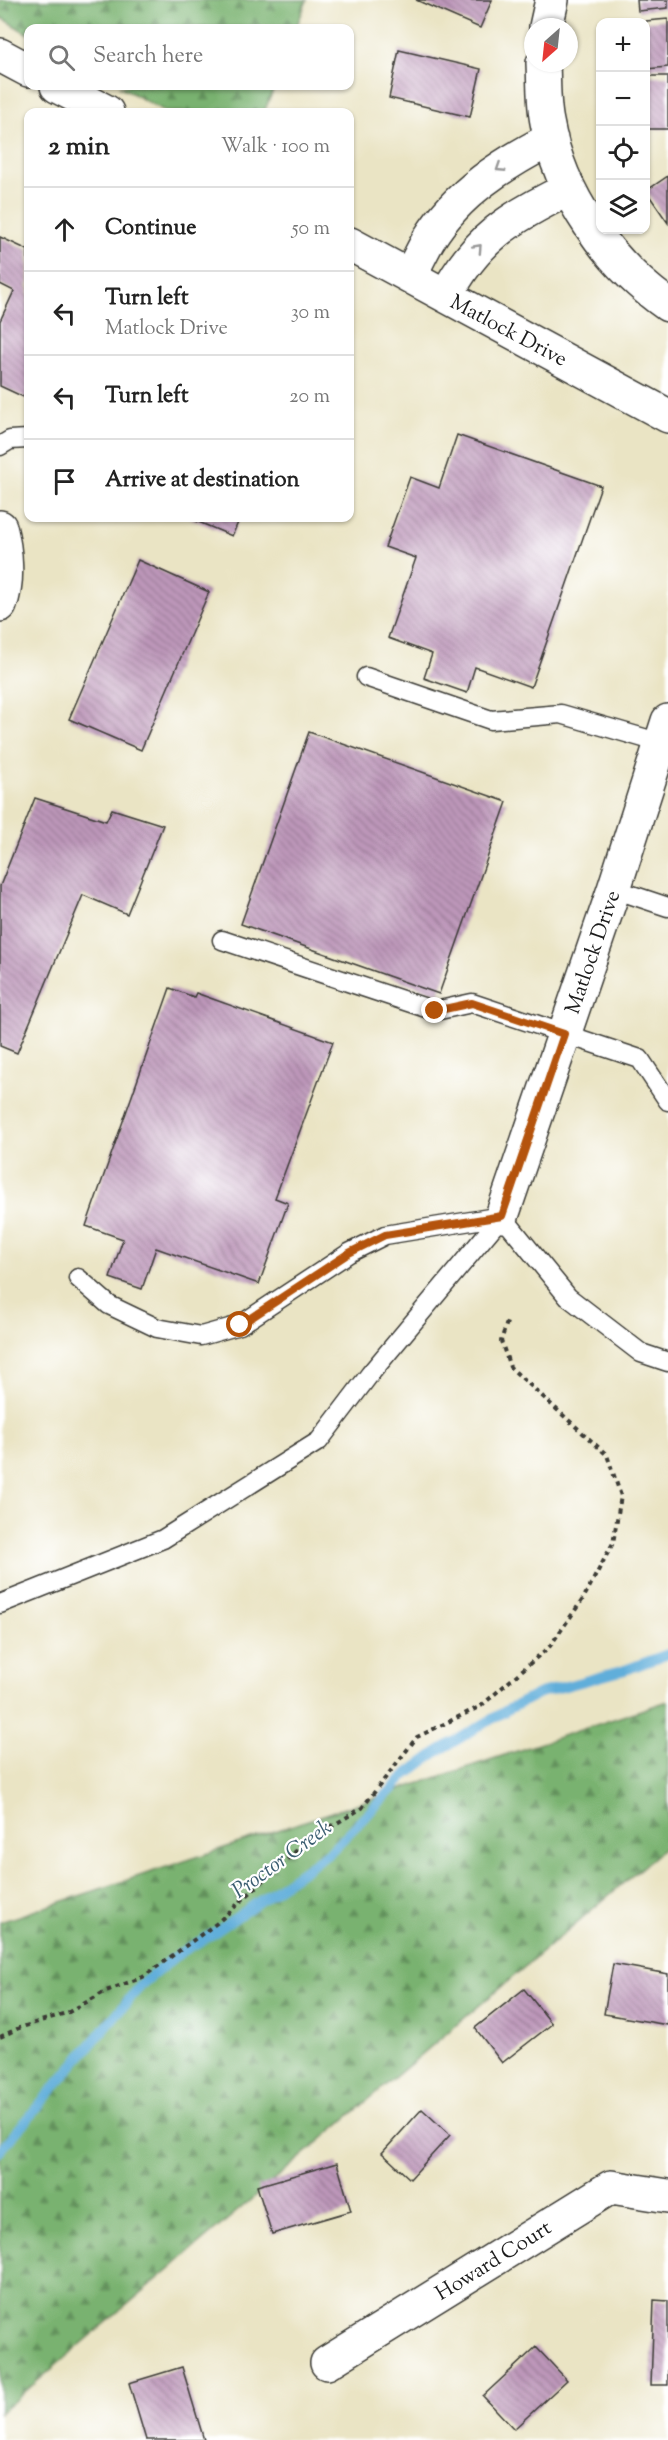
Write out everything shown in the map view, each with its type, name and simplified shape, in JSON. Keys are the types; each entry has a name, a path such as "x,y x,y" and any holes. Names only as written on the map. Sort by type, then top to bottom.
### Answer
{"street":[{"path":"548,18 552,0"},
{"path":"0,55 24,68"},
{"path":"543,72 546,122 568,189 608,249 629,273 668,305"},
{"path":"65,90 99,108"},
{"path":"410,276 440,223 472,188 523,154 551,140"},
{"path":"446,296 466,261 497,230 516,216 568,189"},
{"name":"Matlock Drive","path":"354,246 668,416"},
{"path":"0,527 5,546 3,596 0,605"},
{"name":"Matlock Drive","path":"502,1216 614,889 664,732"},
{"name":"Howard Court","path":"327,2363 611,2187 668,2196"}],"lane":[{"path":"0,446 10,440 24,439"},
{"path":"366,677 491,720 561,714 664,732"},
{"path":"614,889 668,907"},
{"path":"222,940 435,1011 472,1003 640,1059 668,1101"},
{"path":"78,1278 109,1305 157,1328 201,1336 240,1325 349,1253 385,1235 502,1216"},
{"path":"502,1216 568,1297 641,1353 668,1362"},
{"path":"0,1604 163,1539 319,1441 370,1374 502,1216"}],"path":[{"path":"0,2037 19,2028 69,2012 106,1991 143,1977 217,1923 307,1841 362,1808 417,1737 481,1706 550,1646 584,1599 614,1543 621,1496 607,1455 510,1367 501,1341 508,1319"}],"green space":[{"path":"0,0 307,0 298,24 24,24 24,32 0,17"},
{"path":"126,90 273,90 266,108 159,108"},
{"path":"668,1701 668,1845 0,2413 0,1922"}],"building":[{"path":"416,0 492,0 480,28"},
{"path":"637,0 668,0 668,8 638,11"},
{"path":"668,19 668,67 650,69 650,21"},
{"path":"399,50 481,69 470,117 389,98"},
{"path":"650,76 668,76 668,129 650,129"},
{"path":"668,176 668,223 650,197 650,188"},
{"path":"0,237 24,248 24,397 0,386 0,321 14,291 0,284"},
{"path":"457,435 601,486 531,687 475,667 467,693 424,678 432,654 388,638 416,558 385,547 410,477 439,488"},
{"path":"199,522 238,522 232,536"},
{"path":"138,560 209,592 141,750 69,719"},
{"path":"309,732 507,802 439,994 241,924"},
{"path":"35,798 106,821 112,809 163,825 127,914 83,895 17,1053 0,1046 0,886"},
{"path":"170,988 194,997 196,993 333,1042 275,1198 288,1203 259,1284 156,1248 142,1289 110,1278 123,1239 86,1226"},
{"path":"613,1964 668,1974 668,2025 604,2014"},
{"path":"524,1989 552,2024 502,2063 475,2028"},
{"path":"422,2109 450,2135 410,2179 382,2153"},
{"path":"337,2163 351,2211 272,2234 257,2186"},
{"path":"654,2300 668,2301 668,2385 651,2385"},
{"path":"536,2347 567,2380 514,2429 483,2396"},
{"path":"182,2367 204,2440 146,2440 129,2383"}],"waterway":[{"name":"Proctor Creek","path":"0,2151 143,1983 180,1953 211,1935 331,1851 406,1775 437,1752 540,1693 625,1670 668,1654"}],"route":[{"path":"240,1325 349,1253 385,1235 502,1216 564,1034 472,1003 435,1011"}]}
